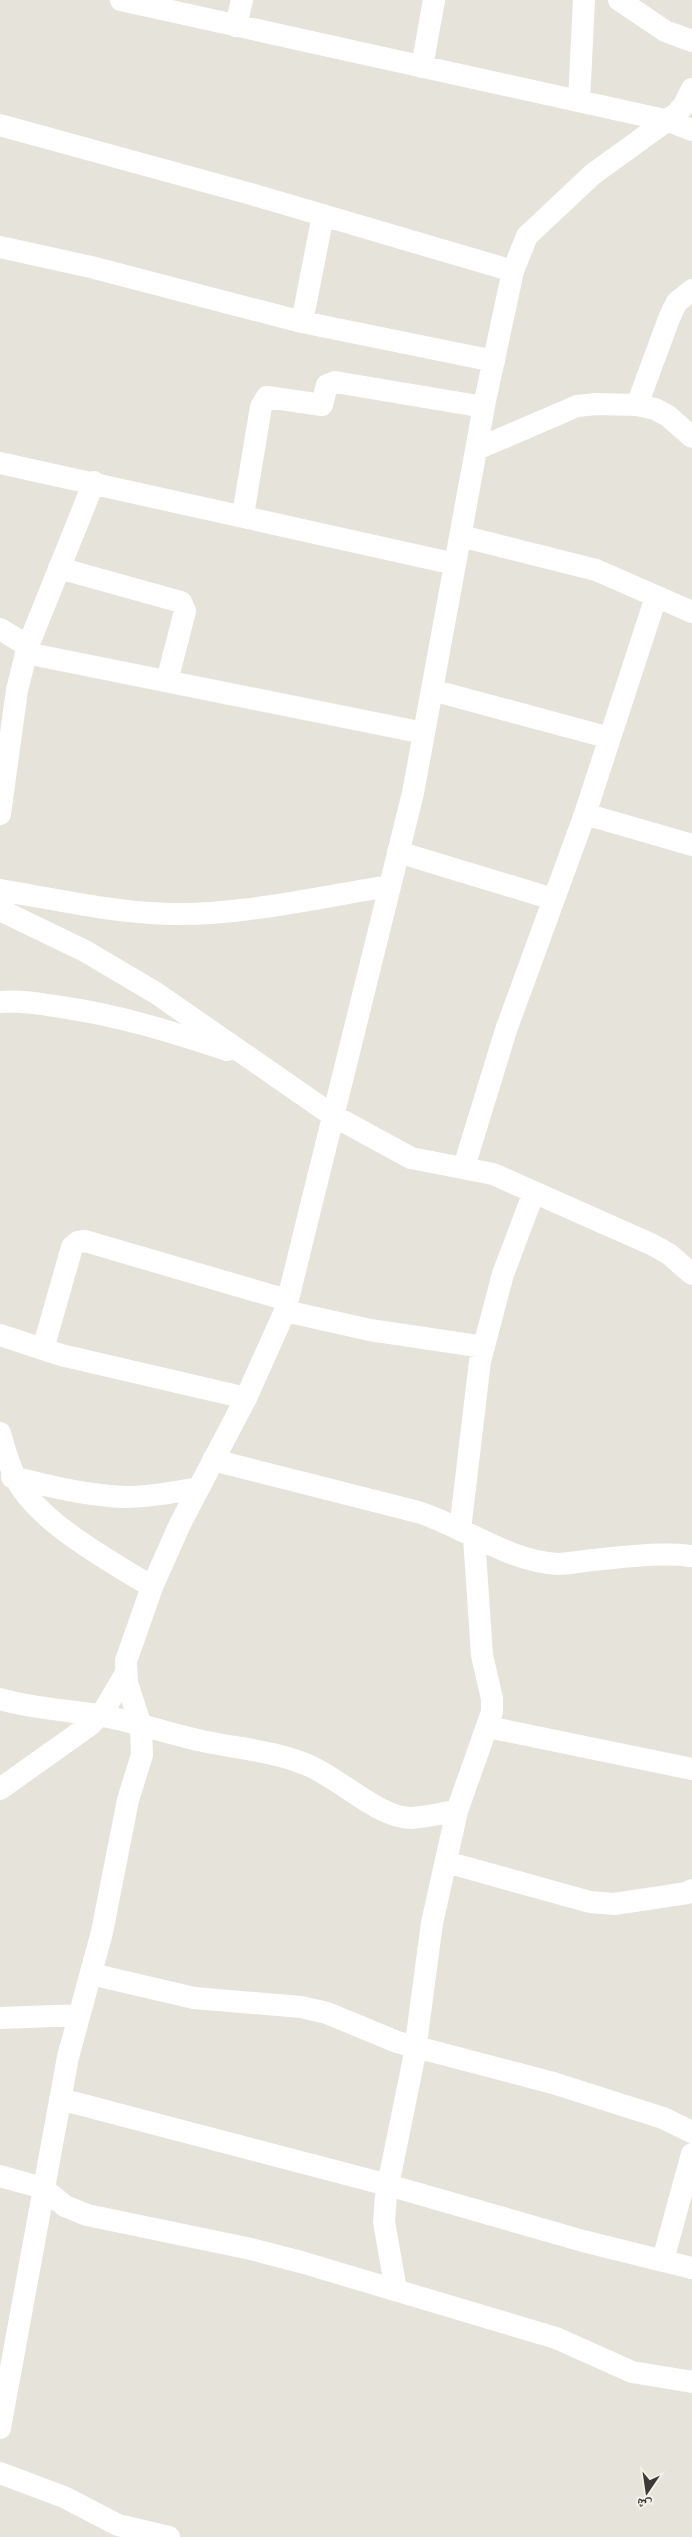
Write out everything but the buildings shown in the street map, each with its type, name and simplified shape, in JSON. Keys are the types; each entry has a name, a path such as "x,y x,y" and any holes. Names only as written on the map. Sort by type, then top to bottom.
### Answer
{"street":[{"path":"121,0 669,121 692,130"},
{"path":"236,26 242,0"},
{"path":"422,66 434,0"},
{"path":"579,101 584,0"},
{"path":"619,0 665,31 692,41"},
{"path":"0,2428 60,2099 79,2015 102,1932 128,1800 140,1767 142,1755 140,1726 126,1672 126,1661 152,1587 198,1488 246,1398 286,1305 413,793 484,407 513,271 527,236 593,174 669,121 684,105 692,89"},
{"path":"0,125 72,143 513,271"},
{"path":"302,322 323,215"},
{"path":"0,247 91,267 302,322 494,361"},
{"path":"637,406 670,316 677,302 692,290"},
{"path":"243,515 261,407 267,397 322,404 327,385 335,382 484,407"},
{"path":"476,449 577,406 596,404 655,409 668,416 692,437"},
{"path":"0,463 243,515 456,564"},
{"path":"0,814 16,690 27,649 94,482"},
{"path":"461,536 596,570 692,612"},
{"path":"59,568 181,602 185,611 167,681"},
{"path":"464,1167 506,1030 585,814 656,597"},
{"path":"0,629 27,649 167,681 424,734"},
{"path":"432,690 610,738"},
{"path":"585,814 692,845"},
{"path":"398,852 553,899"},
{"path":"0,890 150,913 184,914 255,908 389,886"},
{"path":"0,910 85,951 148,988 332,1115 411,1158 427,1163 464,1167 493,1174 653,1245 669,1254 692,1274"},
{"path":"0,1002 54,1006 139,1022 249,1057"},
{"path":"396,2290 384,2222 388,2185 415,2048 432,1923 457,1811 488,1728 492,1712 492,1700 482,1654 467,1533 474,1408 484,1346 504,1274 534,1192"},
{"path":"43,1349 72,1247 78,1242 85,1241 370,1330 484,1346"},
{"path":"0,1335 43,1349 246,1398"},
{"path":"0,1434 8,1477 59,1526 80,1543 152,1587"},
{"path":"213,1460 418,1512 439,1519 511,1552 538,1560 559,1564 645,1555 673,1554 692,1556"},
{"path":"8,1477 53,1487 124,1497 156,1496 198,1488"},
{"path":"0,1789 90,1725 99,1715 126,1672"},
{"path":"0,1699 26,1706 99,1715 185,1738 280,1756 304,1763 330,1775 382,1810 395,1816 411,1818 457,1811"},
{"path":"488,1728 692,1769"},
{"path":"446,1862 590,1902 614,1904 686,1893 692,1890"},
{"path":"91,1974 194,1998 301,2007 327,2013 415,2048 553,2084 663,2118 692,2132"},
{"path":"0,2018 79,2015"},
{"path":"60,2099 388,2185 574,2239 692,2268"},
{"path":"663,2260 692,2154"},
{"path":"0,2176 43,2188 65,2206 87,2215 251,2249 556,2338 632,2372 692,2382"},
{"path":"0,2473 64,2497 118,2525 170,2537"}]}
